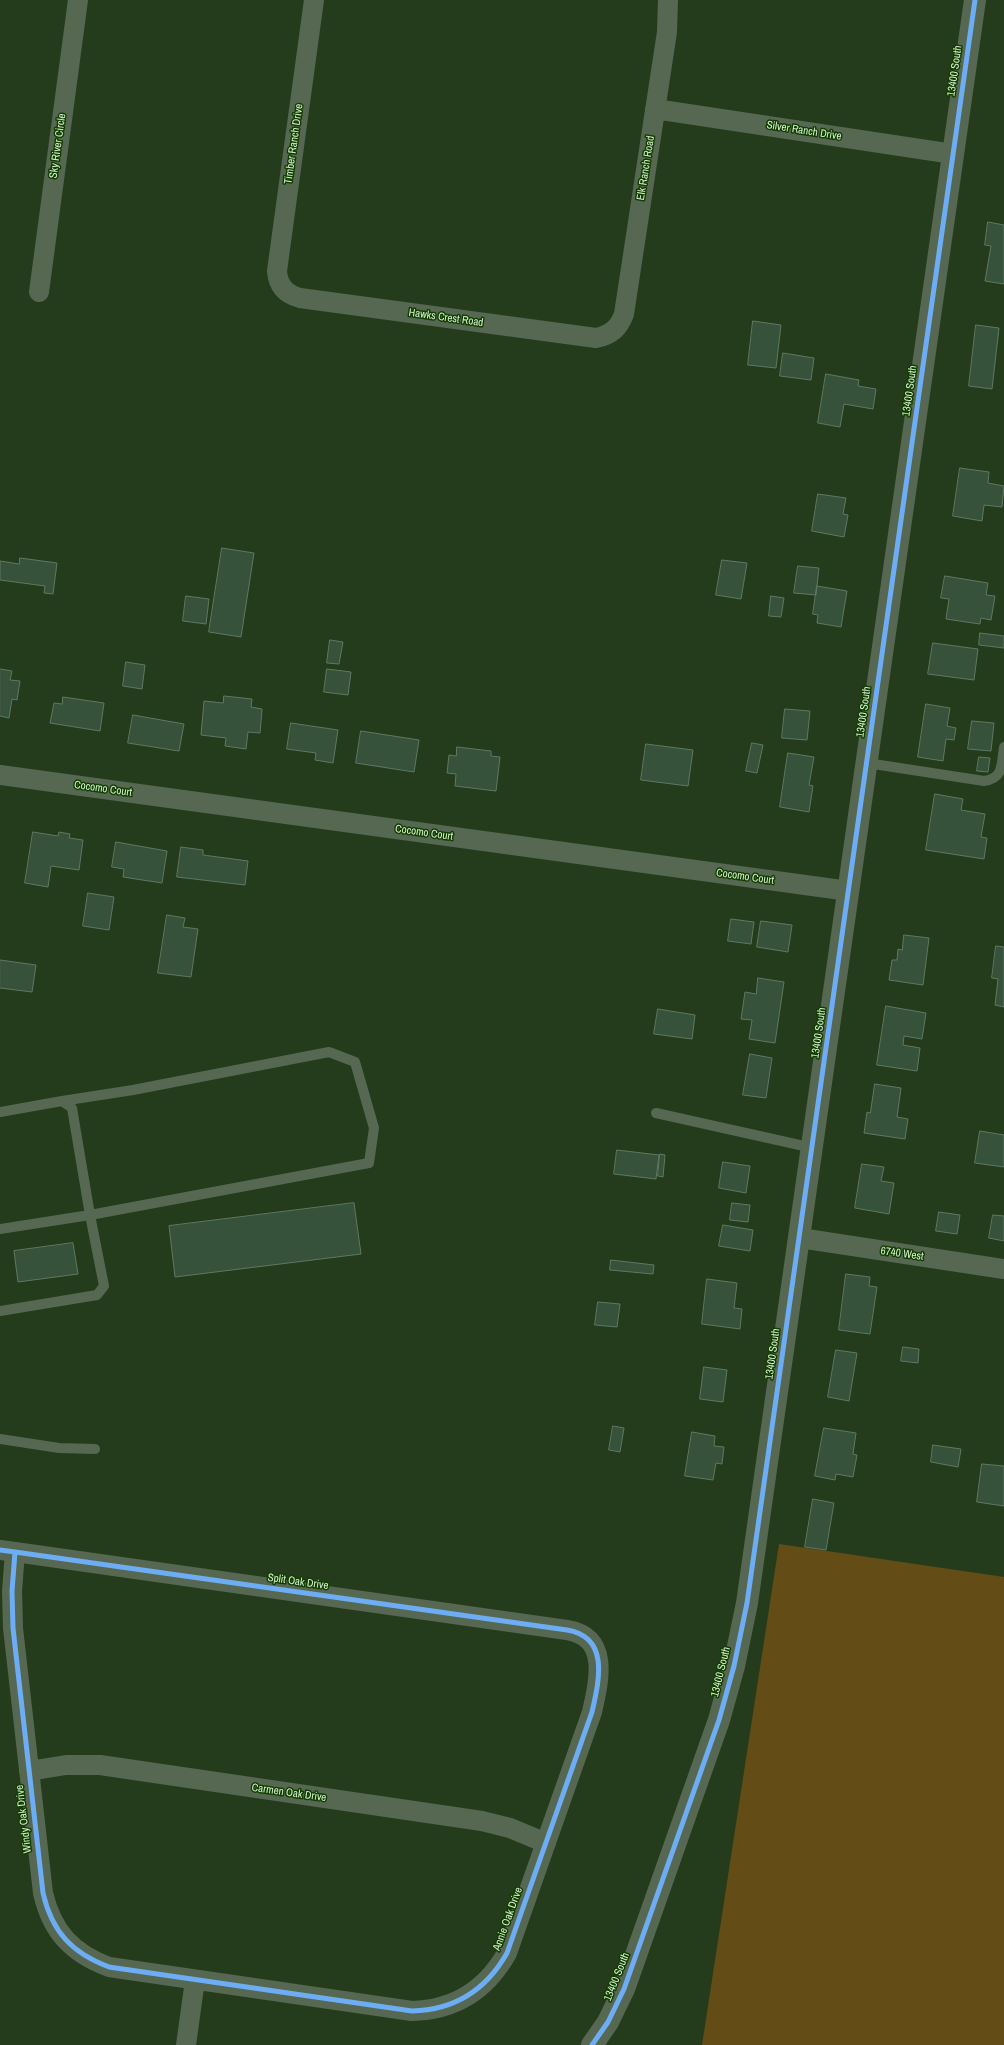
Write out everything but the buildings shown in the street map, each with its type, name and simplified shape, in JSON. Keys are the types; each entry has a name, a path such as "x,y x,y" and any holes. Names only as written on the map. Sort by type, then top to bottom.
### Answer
{"street":[{"name":"Sky River Circle","path":"38,292 78,0"},
{"name":"Timber Ranch Drive","path":"282,288 277,271 314,0"},
{"name":"Elk Ranch Road","path":"612,332 617,327 624,314 667,32 668,0"},
{"name":"13400 South","path":"592,2045 611,2017 630,1973 719,1720 734,1666 756,1551 975,0"},
{"name":"Silver Ranch Drive","path":"655,108 953,154"},
{"name":"Hawks Crest Road","path":"282,288 287,293 300,298 588,337 600,337 612,332"},
{"name":"Cocomo Court","path":"0,775 849,891"},
{"name":"6740 West","path":"800,1238 1004,1268"},
{"name":"Split Oak Drive","path":"8,1551 567,1630 580,1633 590,1641"},
{"name":"Windy Oak Drive","path":"8,1551 11,1609 43,1893 46,1907 61,1934 82,1955 109,1967 196,1980"},
{"name":"Annie Oak Drive","path":"196,1980 412,2011 433,2010 454,2004 479,1989 500,1967 507,1953 587,1728 594,1701 598,1662 598,1654 590,1641"},
{"name":"Carmen Oak Drive","path":"29,1771 66,1765 100,1765 482,1821 510,1828 546,1843"},
{"path":"186,2045 196,1980"}],"lane":[{"path":"867,763 984,781 994,779 1000,774 1004,747"},
{"path":"0,1112 133,1090 329,1052 355,1062 374,1128 369,1163 90,1215 0,1229"},
{"path":"0,1311 97,1295 104,1286 90,1215 72,1108 62,1101"},
{"path":"656,1113 813,1148"},
{"path":"0,1439 59,1448 95,1449"}],"shaded area":[{"path":"779,1544 1004,1577 1004,2045 702,2045"}],"cycle path":[{"path":"592,2045 608,2022 624,1989 719,1720 734,1666 747,1603 975,0"},
{"path":"0,1550 15,1552 567,1630 581,1634 590,1641 596,1651 599,1674 592,1712 507,1953 489,1978 467,1996 455,2002 442,2007 412,2011 109,1967 84,1955 74,1948 58,1930 47,1907 43,1893 13,1628 12,1591 15,1552"}]}
